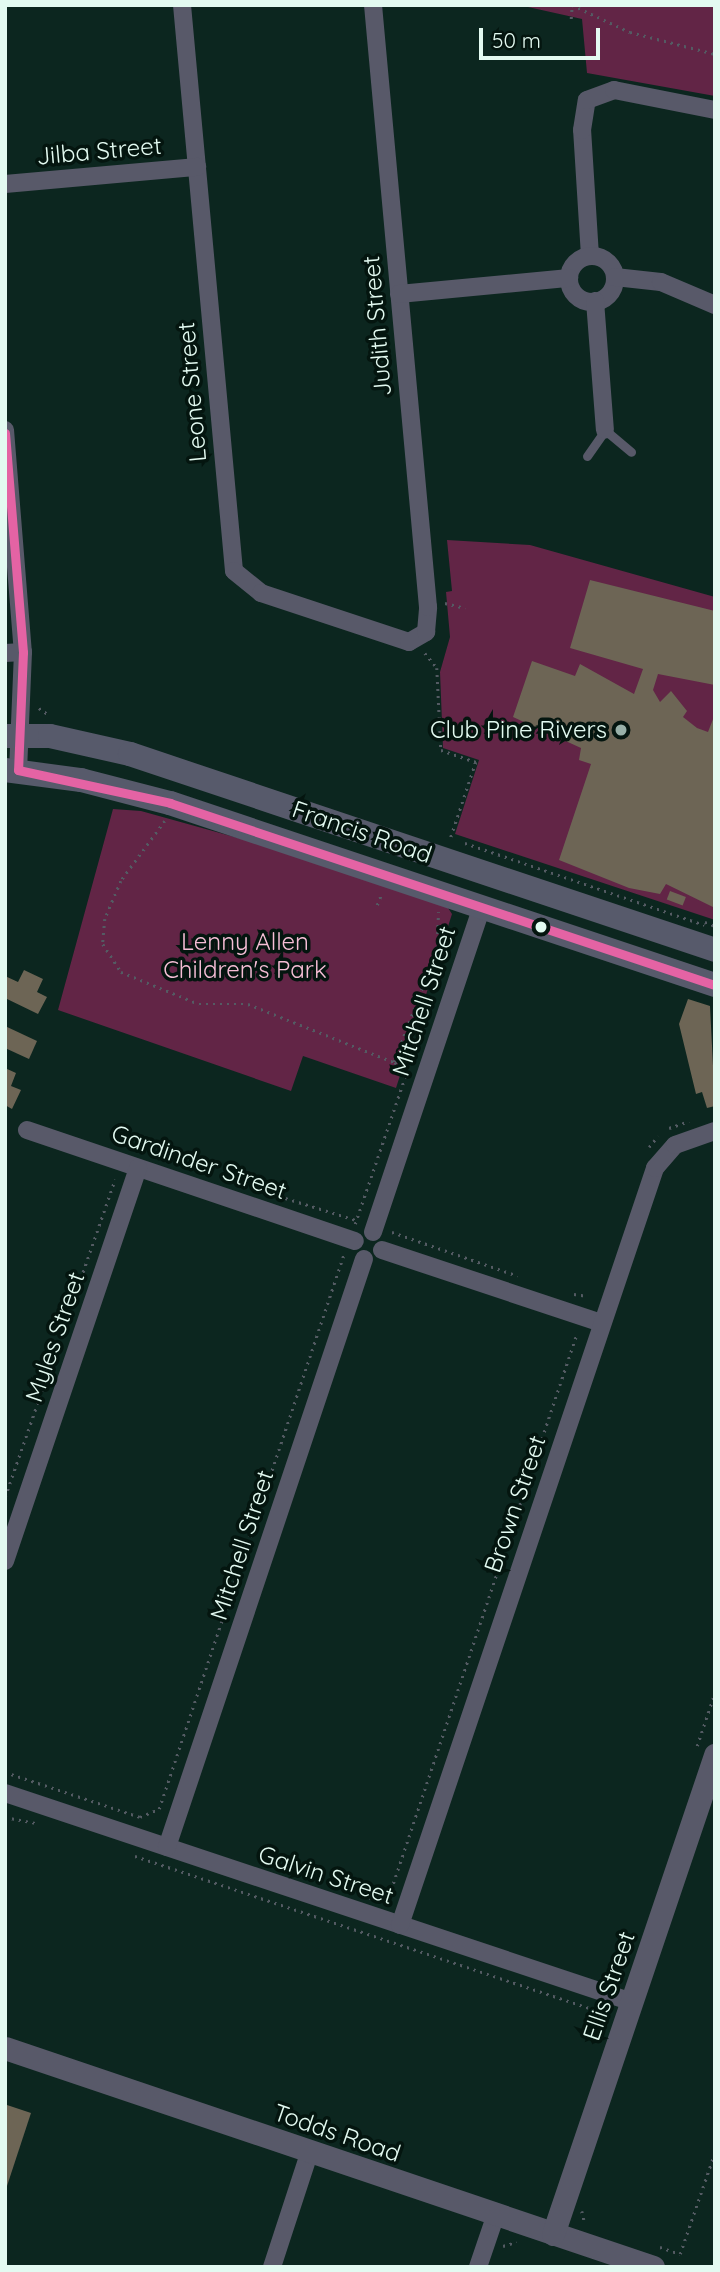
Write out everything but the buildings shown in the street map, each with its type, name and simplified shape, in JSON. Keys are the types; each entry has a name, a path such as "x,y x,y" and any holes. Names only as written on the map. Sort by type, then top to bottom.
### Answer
{"main road":[{"name":"Francis Road","path":"14,735 130,754 715,950"},
{"name":"Francis Road","path":"12,770 139,794 715,985"}],"street":[{"name":"Leone Street","path":"182,5 234,571 261,593 393,638 420,640"},
{"name":"Judith Street","path":"373,5 428,604 420,640"},
{"path":"590,256 582,131 587,100 614,90 715,110"},
{"name":"Jilba Street","path":"5,184 197,167"},
{"path":"595,302 572,290 569,278 580,259 590,256 602,258 615,277 661,282 715,305"},
{"path":"595,302 606,297 615,277"},
{"path":"398,294 569,278"},
{"path":"595,302 605,430"},
{"path":"5,430 14,652 12,770"},
{"name":"Mitchell Street","path":"374,1229 482,906"},
{"name":"Gardinder Street","path":"27,1130 352,1240"},
{"name":"Brown Street","path":"400,1925 655,1168 675,1145 715,1131"},
{"name":"Myles Street","path":"5,1561 133,1166"},
{"path":"382,1250 374,1229 352,1240 364,1259 382,1250 602,1323"},
{"name":"Mitchell Street","path":"167,1847 364,1259"},
{"name":"Ellis Street","path":"553,2234 715,1755"},
{"name":"Galvin Street","path":"5,1793 632,2002"},
{"name":"Todds Road","path":"5,2048 553,2234 654,2256"},
{"path":"272,2267 310,2151"},
{"path":"478,2267 496,2214"}],"lane":[{"path":"587,456 605,430 631,452"}],"path":[{"path":"571,19 572,5 630,32 715,54"},
{"path":"428,604 465,608"},
{"path":"420,640 437,668 441,750 476,762 449,845"},
{"path":"5,1772 140,1816 159,1809 406,1074 394,1062 248,1004 204,1004 144,985 113,963 102,934 111,901 171,809"},
{"path":"394,1062 437,948 433,899"},
{"path":"705,922 715,926"},
{"path":"5,1497 109,1188 133,1166"},
{"path":"266,1194 356,1220 374,1229 527,1279"},
{"path":"565,1292 588,1296"},
{"path":"5,1817 50,1826"},
{"path":"121,1851 595,2010 603,2020"},
{"path":"654,2256 680,2254 715,2152"},
{"path":"582,2222 588,2223"},
{"path":"495,2250 521,2243"}],"green space":[{"path":"519,5 715,5 715,96 587,73 582,19"},
{"path":"447,540 530,545 715,597 715,920 455,834 479,760 443,748 440,672 450,637 446,592 452,591"},
{"name":"Lenny Allen Children's Park","path":"113,809 141,811 439,894 452,914 396,1088 303,1056 291,1091 58,1010"}],"transit line":[{"path":"5,433 23,652 18,770 170,803 715,985"}],"place":[{"name":"Club Pine Rivers","path":"621,730"}]}
